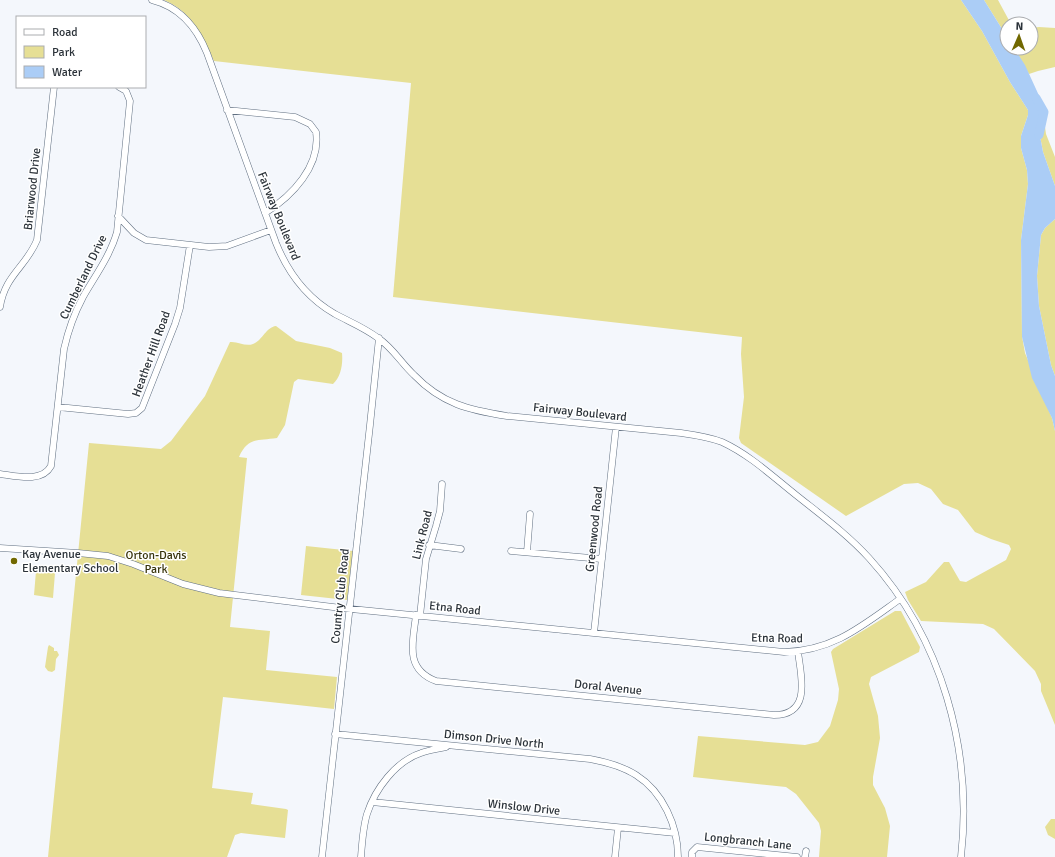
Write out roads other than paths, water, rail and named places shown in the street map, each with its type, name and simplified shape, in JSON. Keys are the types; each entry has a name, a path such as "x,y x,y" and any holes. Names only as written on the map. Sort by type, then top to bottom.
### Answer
{"street":[{"name":"Fairway Boulevard","path":"152,0 176,10 196,32 205,50 279,251 290,272 307,293 326,308 379,338 388,345 413,375 428,388 448,401 464,408 507,416 681,433 721,442 741,452 851,540 882,574 900,599 920,631 939,672 947,696 960,753 963,786 963,829 961,857"},
{"name":"Briarwood Drive","path":"0,307 1,299 7,284 29,256 37,240 54,88"},
{"name":"Cumberland Drive","path":"0,474 34,477 42,475 49,470 52,462 64,349 68,333 82,298 108,255 117,232 130,104 130,97 126,91 121,88"},
{"path":"227,110 295,117 310,124 316,132 316,149 308,172 289,194 265,213"},
{"path":"118,216 140,237 152,241 209,247 227,246 271,230"},
{"name":"Heather Hill Road","path":"58,407 128,414 136,413 142,408 180,308 190,245"},
{"name":"Country Club Road","path":"322,857 379,338"},
{"name":"Greenwood Road","path":"594,633 616,427"},
{"name":"Link Road","path":"418,616 426,559 440,511 442,484"},
{"path":"527,552 530,514"},
{"path":"429,545 461,549"},
{"name":"Etna Road","path":"0,548 85,553 108,556 133,564 183,584 210,592 418,616 771,651 798,652 813,649 840,640 900,599"},
{"path":"511,551 602,560"},
{"name":"Doral Avenue","path":"418,616 412,651 415,664 423,675 436,681 774,716 790,712 795,708 801,699 802,688 798,652"},
{"name":"Dimson Drive North","path":"335,734 605,762 628,770 645,782 659,797 664,805 675,833 678,857"},
{"path":"361,857 367,814 383,782 402,764 420,753 451,746"},
{"name":"Winslow Drive","path":"372,802 675,833"},
{"path":"615,857 618,828"},
{"name":"Longbranch Lane","path":"692,857 692,852 697,847 797,857"}],"water":[{"path":"961,0 984,0 999,24 999,56 1019,56 1025,65 1041,100 1043,113 1040,136 1043,152 1055,186 1055,219 1045,228 1041,235 1037,276 1039,306 1051,365 1055,376 1055,431 1052,418 1032,378 1022,337 1021,240 1028,184 1027,170 1021,148 1021,136 1028,115 1028,110 1010,82 982,31"}],"waterway":[{"path":"1036,98 1044,112 1039,135"}],"place":[{"name":"Kay Avenue Elementary School","path":"14,561"}],"park label":[{"name":"Orton-Davis Park","path":"156,562"}]}
